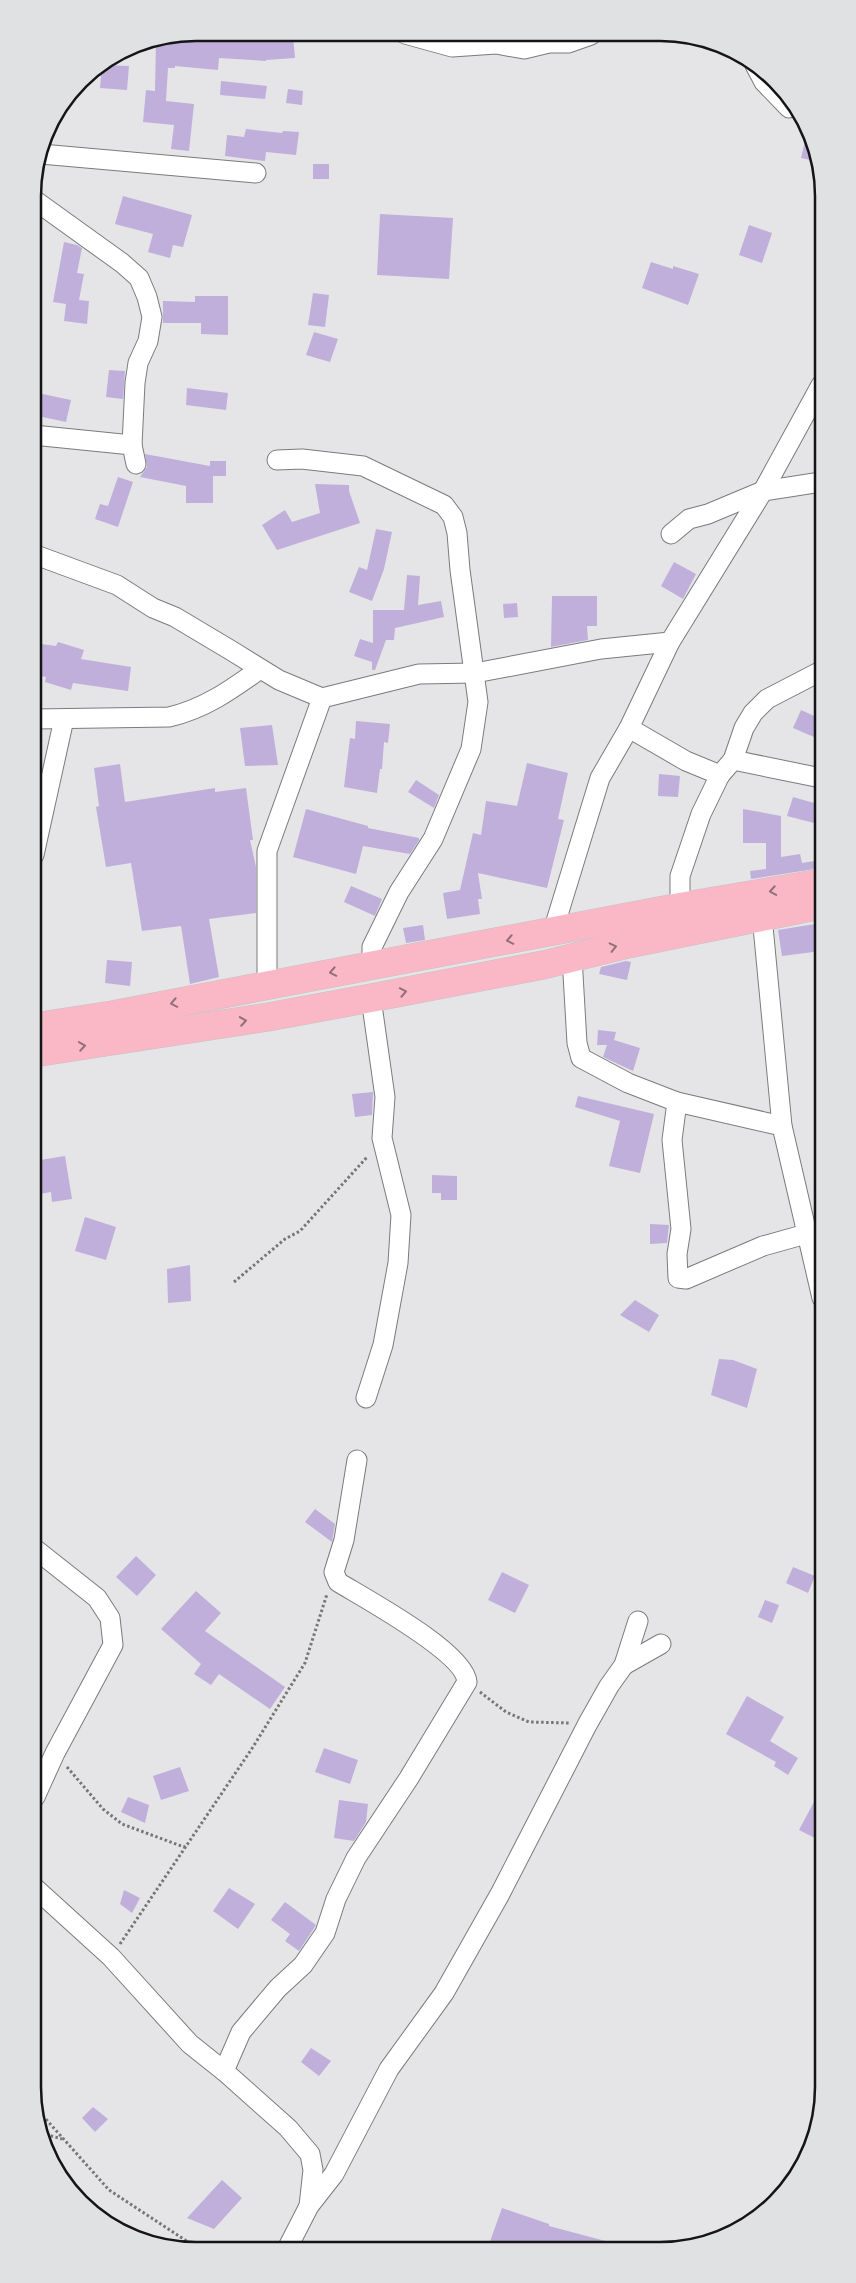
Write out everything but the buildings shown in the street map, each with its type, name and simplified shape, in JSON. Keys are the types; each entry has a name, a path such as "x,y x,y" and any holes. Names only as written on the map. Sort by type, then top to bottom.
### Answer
{"main road":[{"path":"42,1026 112,1016 680,906 815,883"},
{"path":"42,1052 268,1017 371,998 543,965 762,916 815,907"}],"street":[{"path":"432,41 452,47 496,44 524,49 549,43 573,41"},
{"path":"764,82 779,97"},
{"path":"47,155 256,173"},
{"path":"42,206 139,278 147,297 152,318 148,341 138,363 135,383 132,445 136,464"},
{"path":"553,931 600,778 629,728 670,642 762,491 815,396"},
{"path":"42,435 132,445"},
{"path":"277,460 302,458 363,466 444,505 453,517 457,533 460,570 478,702 471,749 433,839 400,892 372,947 372,965"},
{"path":"670,534 689,519 708,514 762,491 815,483"},
{"path":"42,557 117,585 153,608 175,617 279,680 322,698 419,674 474,673 601,649 670,642"},
{"path":"42,718 160,718 188,713 212,701 260,669"},
{"path":"680,906 680,876 702,814 720,775 733,760 744,728 754,713 768,700 815,674"},
{"path":"267,985 267,851 322,698"},
{"path":"42,820 64,719"},
{"path":"629,728 686,761 720,775"},
{"path":"733,760 815,777"},
{"path":"762,916 782,1126 814,1254"},
{"path":"572,957 577,1044 581,1058 628,1083 677,1102 782,1126"},
{"path":"366,1398 384,1336 398,1263 401,1215 382,1138 384,1097 371,998"},
{"path":"677,1102 672,1140 681,1229 677,1254 678,1278 686,1279 763,1246 812,1240"},
{"path":"224,2071 241,2032 278,1988 303,1965 325,1933 336,1899 356,1858 409,1778 467,1682 464,1673 430,1637 338,1582 334,1572 344,1540 357,1460"},
{"path":"41,1554 97,1598 110,1618 114,1645 55,1753 41,1783"},
{"path":"291,2242 309,2206 334,2174 389,2069 444,1994 534,1828 587,1725 609,1686 624,1665 638,1621"},
{"path":"624,1665 661,1644"},
{"path":"41,1894 111,1957 190,2044 224,2071 288,2128 310,2154 313,2170 309,2206"}],"path":[{"path":"234,1282 285,1239 300,1231 329,1201 382,1138"},
{"path":"111,1957 252,1747 305,1664 334,1572"},
{"path":"467,1682 506,1712 529,1722 587,1725"},
{"path":"55,1753 103,1809 122,1824 184,1847 188,1843"},
{"path":"44,2117 108,2190 187,2241"},
{"path":"49,2135 64,2140"}]}
